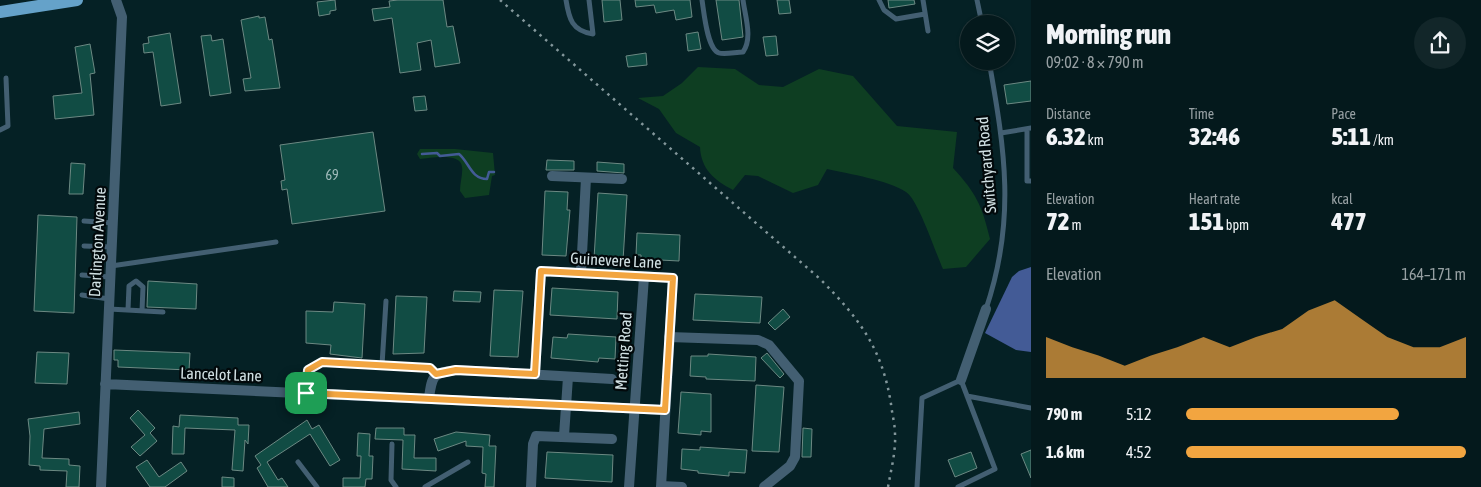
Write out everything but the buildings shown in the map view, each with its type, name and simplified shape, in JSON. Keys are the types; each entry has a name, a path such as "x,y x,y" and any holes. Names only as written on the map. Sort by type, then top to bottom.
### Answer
{"main road":[{"path":"0,12 16,5 77,0"}],"street":[{"name":"Darlington Avenue","path":"101,487 122,18 116,0"},
{"path":"552,176 622,179"},
{"path":"581,273 586,178"},
{"name":"Guinevere Lane","path":"535,374 541,271 673,278 661,486"},
{"name":"Metting Road","path":"629,487 644,276"},
{"name":"Switchyard Road","path":"961,380 986,309"},
{"path":"669,337 758,340 769,345 799,381 794,457 790,466 764,487"},
{"path":"429,398 432,379 436,374 456,370 612,379"},
{"path":"564,436 568,377"},
{"name":"Lancelot Lane","path":"106,384 665,410"},
{"path":"531,487 533,444 536,436 612,439"},
{"path":"661,486 682,487"}],"lane":[{"path":"566,0 570,22 578,30 593,34 588,0"},
{"path":"702,0 710,44 713,50 720,54 743,52 746,47 748,33 743,0"},
{"path":"878,0 884,10 896,19 925,14"},
{"path":"923,0 928,31"},
{"path":"978,0 980,15"},
{"name":"Switchyard Road","path":"986,309 1002,256 1006,221 1006,181 1001,133 990,70"},
{"path":"0,130 8,126 9,102 6,78"},
{"path":"1001,133 1029,129 1027,181 1031,182"},
{"path":"84,221 113,223"},
{"path":"111,266 276,242"},
{"path":"84,246 112,247"},
{"path":"82,275 110,277"},
{"path":"128,310 129,286 136,281 143,286 142,311"},
{"path":"82,295 128,310 164,312"},
{"path":"382,365 386,301"},
{"path":"306,393 307,373 316,363 322,362 430,368 436,374"},
{"path":"917,487 922,398 961,380 995,469 958,487"},
{"path":"967,396 1031,408"},
{"path":"392,444 391,480 396,487"},
{"path":"298,462 317,487"},
{"path":"425,487 468,462"}],"green space":[{"path":"698,67 735,69 759,85 783,87 819,69 853,76 897,126 957,132 953,168 973,192 981,208 990,239 966,267 943,269 921,215 911,197 906,192 889,184 827,169 818,185 793,193 758,176 745,175 733,190 726,186 714,178 706,168 700,147 676,133 659,109 638,98 663,96 682,83"},
{"path":"420,149 455,149 493,153 495,175 492,176 489,195 465,198 460,191 462,167 460,162 456,159 444,157 420,159 417,154"}],"water":[{"path":"1031,267 1031,352 1016,350 985,333 1012,277 1019,271"}],"waterway":[{"path":"422,154 437,153 440,156 459,154 477,176 487,179 489,172 494,172"}],"railway":[{"path":"500,0 819,278 857,320 875,349 887,384 891,404 895,426 895,440 888,487"}],"route":[{"path":"541,271 673,278 665,410 491,400 306,393 308,370 316,363 322,362 430,368 436,374 456,370 535,374 541,271"}]}
